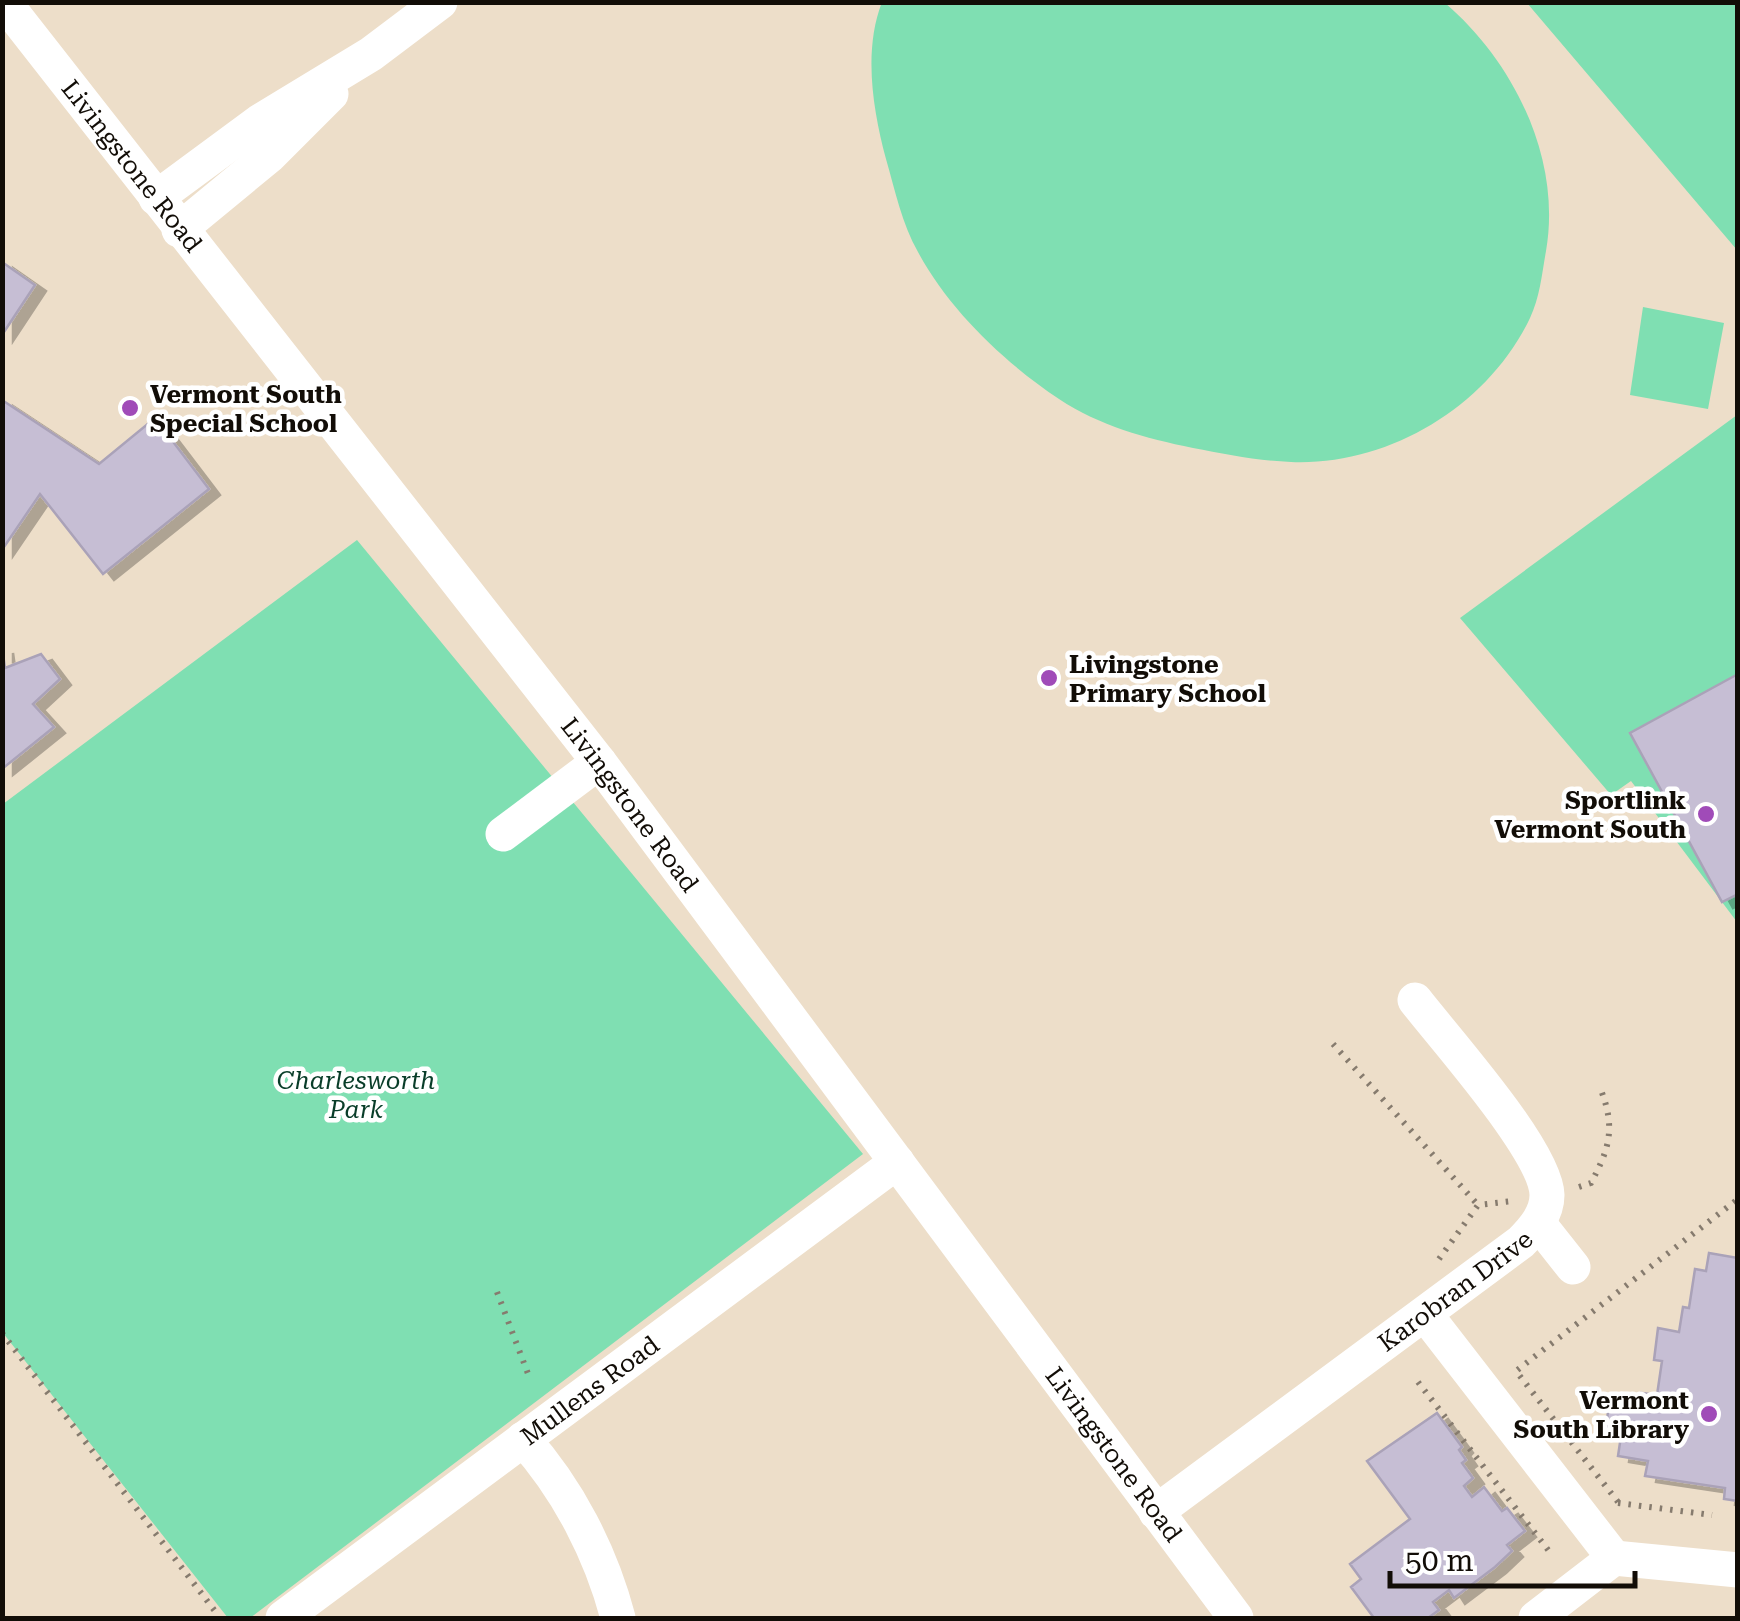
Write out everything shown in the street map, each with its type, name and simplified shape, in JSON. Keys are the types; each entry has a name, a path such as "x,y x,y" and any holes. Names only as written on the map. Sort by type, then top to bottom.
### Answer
{"street":[{"name":"Livingstone Road","path":"4,2 599,762 1236,1618"},
{"path":"156,198 258,122 371,54 440,2"},
{"path":"180,230 270,155 371,54"},
{"path":"503,834 599,762"},
{"name":"Karobran Drive","path":"1156,1512 1521,1242 1538,1224 1548,1197 1542,1172 1415,1000"},
{"name":"Mullens Road","path":"283,1618 896,1162"},
{"path":"1538,1224 1573,1267"},
{"path":"1425,1314 1614,1558"},
{"path":"523,1439 548,1467 576,1517 608,1579 618,1618"},
{"path":"1536,1618 1614,1558 1738,1570"}],"path":[{"path":"1333,1044 1478,1205"},
{"path":"1712,1515 1618,1502 1516,1371 1738,1198"},
{"path":"497,1292 530,1379"},
{"path":"2,1333 218,1615"},
{"path":"1418,1382 1552,1555"},
{"path":"1610,1510 1618,1502"}],"green space":[{"path":"882,2 1445,3 1470,27 1511,83 1539,148 1549,216 1540,285 1530,318 1512,350 1462,403 1432,424 1364,454 1328,461 1254,459 1158,440 1090,417 1039,385 980,334 946,294 912,241 899,207 874,101 871,60"},
{"path":"1527,3 1737,3 1737,250"},
{"path":"1643,307 1724,323 1708,409 1630,395"},
{"path":"1737,415 1737,922 1631,781 1611,795 1460,618"},
{"name":"Charlesworth Park","path":"357,540 863,1154 250,1618 228,1618 3,1333 3,804"}],"building":[{"path":"2,262 35,285 2,335"},
{"path":"2,400 99,464 155,418 209,489 103,574 40,494 2,550"},
{"path":"2,647 5,668 41,654 60,679 33,704 54,727 2,769"},
{"name":"Sportlink Vermont South","path":"1738,674 1738,894 1722,902 1630,733"},
{"path":"1709,1253 1738,1258 1738,1501 1724,1499 1725,1488 1645,1476 1648,1461 1618,1456 1621,1436 1605,1433 1610,1398 1639,1402 1641,1393 1657,1395 1662,1361 1654,1360 1658,1328 1679,1332 1683,1307 1689,1308 1695,1269 1706,1271"},
{"path":"1437,1413 1462,1447 1459,1450 1466,1460 1462,1463 1473,1478 1464,1486 1472,1497 1484,1487 1502,1511 1507,1508 1525,1531 1507,1545 1512,1551 1495,1567 1454,1598 1449,1590 1433,1602 1439,1610 1428,1618 1374,1618 1351,1587 1361,1579 1350,1564 1410,1519 1367,1461"}],"place":[{"name":"Vermont South Special School","path":"130,408"},
{"name":"Livingstone Primary School","path":"1049,678"},
{"name":"Sportlink Vermont South","path":"1706,814"},
{"name":"Vermont South Library","path":"1709,1414"}]}
